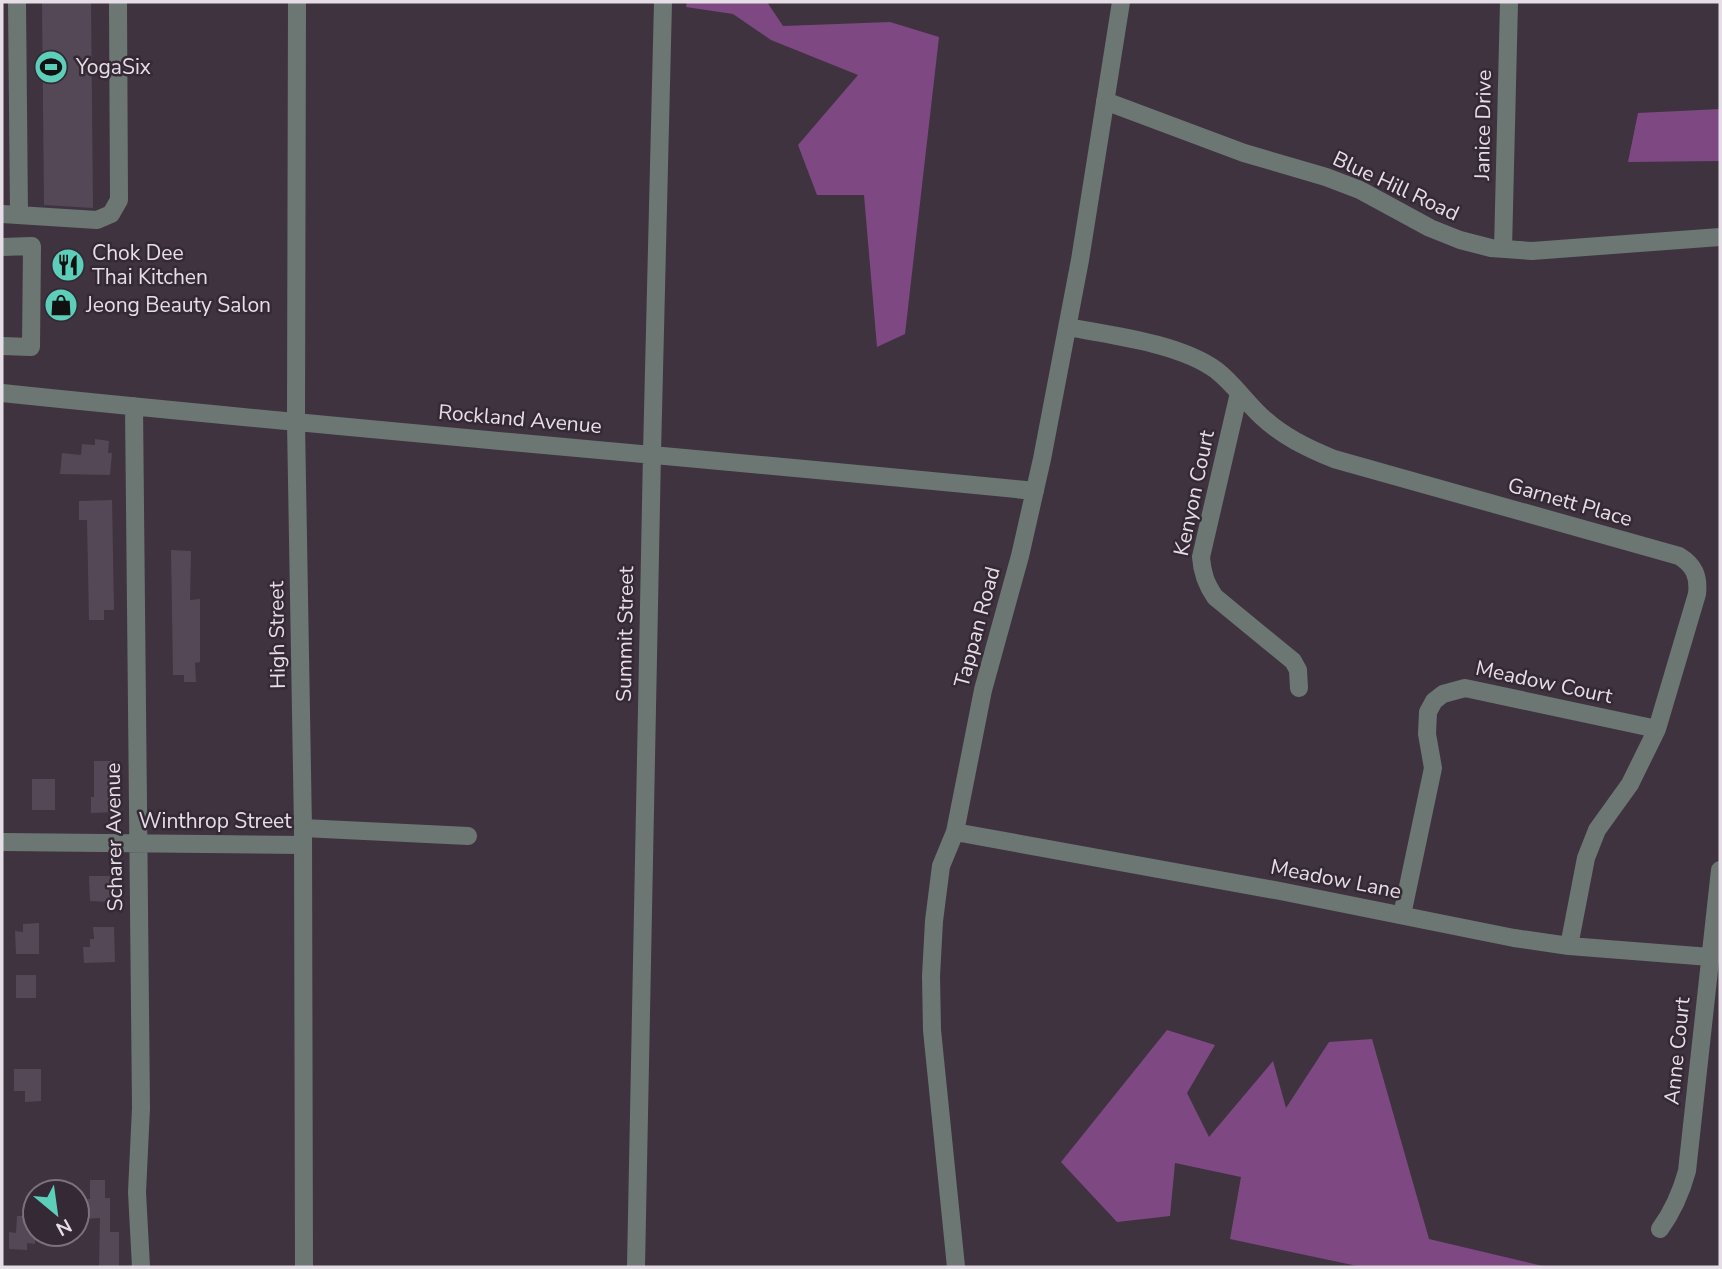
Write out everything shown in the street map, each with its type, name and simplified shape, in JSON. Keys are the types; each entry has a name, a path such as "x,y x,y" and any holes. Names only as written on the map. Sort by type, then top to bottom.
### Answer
{"street":[{"path":"17,2 10,214 97,220 111,214 119,200 118,2"},
{"name":"High Street","path":"297,2 296,423 303,836 304,1267"},
{"name":"Summit Street","path":"636,1267 663,2"},
{"name":"Tappan Road","path":"956,1267 932,1030 934,920 941,866 955,832 983,690 1035,491 1068,327 1121,2"},
{"name":"Janice Drive","path":"1503,249 1509,2"},
{"name":"Blue Hill Road","path":"1105,101 1244,153 1338,181 1430,228 1460,240 1503,249 1532,251 1720,237"},
{"path":"2,247 32,246 31,347 2,346"},
{"name":"Garnett Place","path":"1068,327 1175,350 1196,358 1216,370 1260,415 1283,434 1334,459 1679,556 1689,562 1698,582 1697,594 1657,729 1630,784 1597,830 1586,858 1569,946"},
{"name":"Rockland Avenue","path":"2,393 1035,491"},
{"name":"Kenyon Court","path":"1239,393 1201,557 1202,571 1206,584 1215,597 1293,661 1298,670 1299,688"},
{"name":"Scharer Avenue","path":"134,407 141,1108 137,1192 141,1267"},
{"name":"Meadow Court","path":"1402,915 1433,768 1426,723 1428,712 1434,701 1443,694 1465,688 1657,729"},
{"name":"Meadow Lane","path":"955,832 1280,891 1514,938 1569,946 1710,957"},
{"name":"Winthrop Street","path":"2,842 137,844 303,836 468,836"},
{"name":"Anne Court","path":"1660,1229 1672,1212 1687,1171 1720,870"}],"shaded area":[{"path":"687,2 767,2 783,26 890,22 939,37 905,334 877,347 864,195 817,195 798,145 858,75 771,40 733,14 686,7"},
{"path":"1720,109 1720,161 1628,162 1638,113"},
{"path":"1167,1030 1215,1045 1187,1093 1209,1137 1273,1061 1286,1108 1329,1042 1372,1039 1429,1239 1547,1267 1362,1267 1230,1239 1241,1177 1175,1163 1170,1216 1117,1222 1061,1162"}],"building":[{"path":"42,2 91,2 93,208 44,205"},
{"path":"95,439 109,441 108,453 112,453 110,475 60,474 62,453 81,455 82,444 95,445"},
{"path":"112,500 114,610 104,610 104,620 89,620 87,520 79,520 79,501"},
{"path":"171,550 191,551 190,600 200,599 200,662 195,663 196,682 184,682 184,675 173,675"},
{"path":"94,761 115,761 117,812 91,813"},
{"path":"32,779 55,779 55,810 32,810"},
{"path":"89,876 110,876 110,902 90,901"},
{"path":"39,923 39,954 16,954 15,931 23,932 23,924"},
{"path":"93,927 114,927 115,962 84,963 83,947 90,947 90,939 94,939"},
{"path":"16,975 36,975 36,998 16,998"},
{"path":"14,1069 41,1069 41,1101 25,1102 25,1091 14,1091"},
{"path":"91,1180 105,1180 105,1198 110,1198 110,1232 119,1232 119,1267 99,1267 100,1218 91,1218"},
{"path":"17,1216 21,1216 21,1248 27,1250 9,1249 9,1232 16,1233"}],"place":[{"name":"YogaSix","path":"51,67"},
{"name":"Chok Dee Thai Kitchen","path":"68,265"},
{"name":"Jeong Beauty Salon","path":"61,305"}]}
